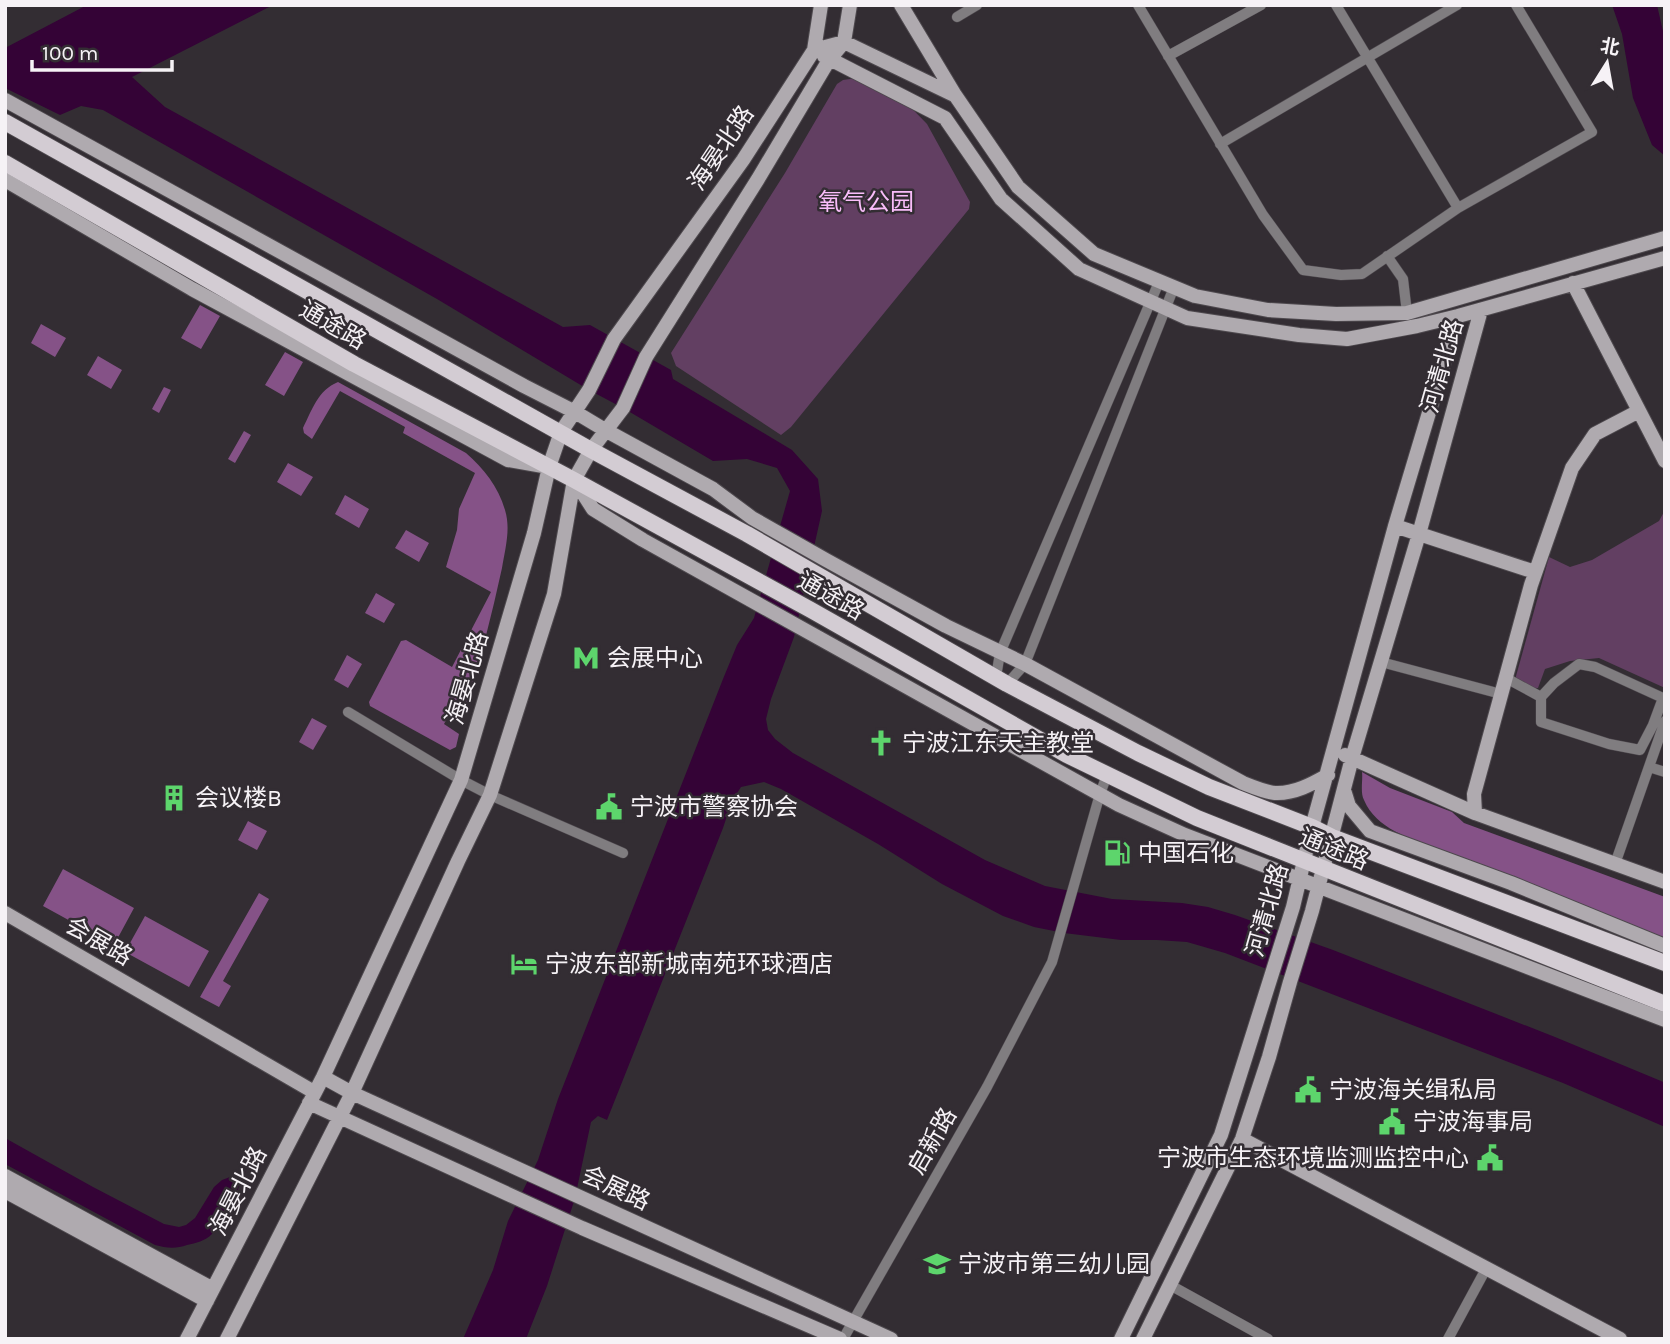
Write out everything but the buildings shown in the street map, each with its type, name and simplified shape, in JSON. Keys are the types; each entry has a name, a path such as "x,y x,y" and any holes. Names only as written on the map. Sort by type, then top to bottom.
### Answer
{"main road":[{"path":"814,50 821,5"},
{"path":"844,42 850,5"},
{"path":"901,5 955,95 1018,187 1094,254 1195,296 1268,310 1336,314 1407,313 1665,238"},
{"path":"814,50 844,42 955,95"},
{"name":"海晏北路","path":"227,1339 352,1093 490,795 554,594 574,480 591,450 623,408 646,357 830,60 844,42"},
{"path":"814,50 945,118 1000,199 1079,269 1187,318 1299,335 1347,338 1458,317 1665,258"},
{"name":"海晏北路","path":"187,1339 323,1077 461,780 561,432 589,390 614,340 743,160 814,50"},
{"path":"5,100 713,489 752,518 946,626 1025,664 1243,783 1274,793 1292,791 1328,775"},
{"name":"通途路","path":"5,122 771,549 1001,681 1138,752 1209,787 1332,837 1665,963"},
{"name":"通途路","path":"8,170 354,364 574,480 1067,755 1197,818 1665,1004"},
{"path":"1573,283 1665,461"},
{"name":"河清北路","path":"1143,1339 1242,1139 1269,1057 1481,310"},
{"name":"河清北路","path":"1121,1339 1221,1135 1293,907 1312,827 1395,526 1458,317"},
{"path":"1475,813 1474,794 1535,572 1572,468 1595,434 1639,411"},
{"path":"574,480 593,509 643,540 1100,794 1185,835 1665,1020"},
{"path":"1395,526 1535,572"},
{"path":"1335,751 1475,813 1665,882"},
{"path":"1344,788 1349,806 1370,831 1511,883 1665,946"},
{"name":"会展路","path":"5,913 312,1098 339,1117 582,1228 842,1339"},
{"name":"会展路","path":"323,1077 352,1093 891,1339"},
{"path":"1242,1139 1620,1339"},
{"path":"5,1176 210,1295"},
{"path":"5,1191 210,1295"}],"street":[{"path":"957,17 977,5"},
{"path":"1138,5 1263,215 1303,270 1341,275 1362,274 1458,208 1592,132 1516,5"},
{"path":"1168,56 1261,5"},
{"path":"1336,5 1458,208"},
{"path":"1220,144 1457,5"},
{"path":"1387,256 1403,279 1407,313"},
{"path":"1001,681 1000,653 1159,282"},
{"path":"1001,681 1025,664 1174,287"},
{"path":"1381,662 1501,694"},
{"path":"1579,664 1595,667 1664,699 1640,750 1609,744 1541,722 1541,697 1579,664"},
{"path":"1506,678 1541,697"},
{"path":"348,712 490,795 623,853"},
{"path":"1615,864 1665,721"},
{"path":"1649,767 1665,772"},
{"name":"启新路","path":"842,1339 987,1087 1052,962 1107,775"},
{"path":"1448,1339 1487,1267"},
{"path":"1170,1285 1268,1339"}],"green space":[{"name":"氧气公园","path":"871,76 888,84 927,124 970,202 969,209 791,427 781,435 676,366 671,353 785,173 837,84 843,80"},
{"path":"1665,510 1665,688 1599,658 1570,661 1545,669 1538,688 1513,687 1549,557 1570,567 1592,560 1659,521"}],"shaded area":[{"path":"87,5 273,5 132,77 165,107 563,327 590,325 671,370 673,379 792,450 818,479 822,511 794,637 766,719 768,730 775,739 793,753 985,860 1045,886 1112,899 1182,903 1235,915 1333,950 1661,1081 1665,1083 1665,1127 1563,1083 1225,953 1187,942 1121,940 1064,933 1034,927 1003,916 942,884 781,789 764,782 741,787 732,801 607,1120 598,1116 591,1122 575,1198 547,1286 526,1339 463,1339 493,1270 508,1221 538,1160 558,1099 723,679 737,645 754,618 790,491 777,468 747,459 713,461 437,299 103,110 81,106 60,115 5,88 5,48"},
{"path":"1612,5 1657,5 1665,40 1665,156 1652,145 1633,98 1622,34"},
{"path":"200,305 220,316 201,349 181,338"},
{"path":"41,324 66,338 55,357 31,343"},
{"path":"285,352 303,362 284,396 265,385"},
{"path":"98,356 122,370 111,389 87,375"},
{"path":"338,382 466,453 490,478 505,510 507,532 502,568 467,709 455,703 444,724 459,734 456,747 450,750 370,706 369,702 401,641 406,640 452,667 491,592 446,567 457,530 459,509 475,473 403,433 405,427 340,391 312,439 304,433 303,428 321,395"},
{"path":"164,387 171,390 159,413 152,409"},
{"path":"244,431 251,435 235,463 228,459"},
{"path":"288,463 313,477 301,496 277,482"},
{"path":"345,495 369,509 359,528 335,514"},
{"path":"406,530 429,543 419,562 395,548"},
{"path":"376,593 395,604 384,623 365,613"},
{"path":"347,655 362,664 348,688 334,680"},
{"path":"312,718 327,726 313,750 299,742"},
{"path":"1362,772 1390,788 1452,812 1464,823 1665,897 1665,939 1395,831 1369,810 1362,794"},
{"path":"248,821 267,831 257,850 238,840"},
{"path":"63,869 134,908 114,945 43,906"},
{"path":"259,893 269,899 223,981 231,986 219,1007 200,997"},
{"path":"145,916 209,951 189,987 125,952"},
{"path":"5,1138 164,1224 179,1227 195,1218 214,1187 222,1180 246,1171 227,1212 212,1234 197,1242 167,1247 155,1245 5,1164"}],"place":[{"name":"会展中心","path":"586,658"},
{"name":"宁波江东天主教堂","path":"881,743"},
{"name":"会议楼B","path":"174,798"},
{"name":"宁波市警察协会","path":"609,807"},
{"name":"中国石化","path":"1117,853"},
{"name":"宁波东部新城南苑环球酒店","path":"524,964"},
{"name":"宁波海关缉私局","path":"1308,1090"},
{"name":"宁波海事局","path":"1392,1122"},
{"name":"宁波市生态环境监测监控中心","path":"1490,1158"},
{"name":"宁波市第三幼儿园","path":"937,1264"}]}
